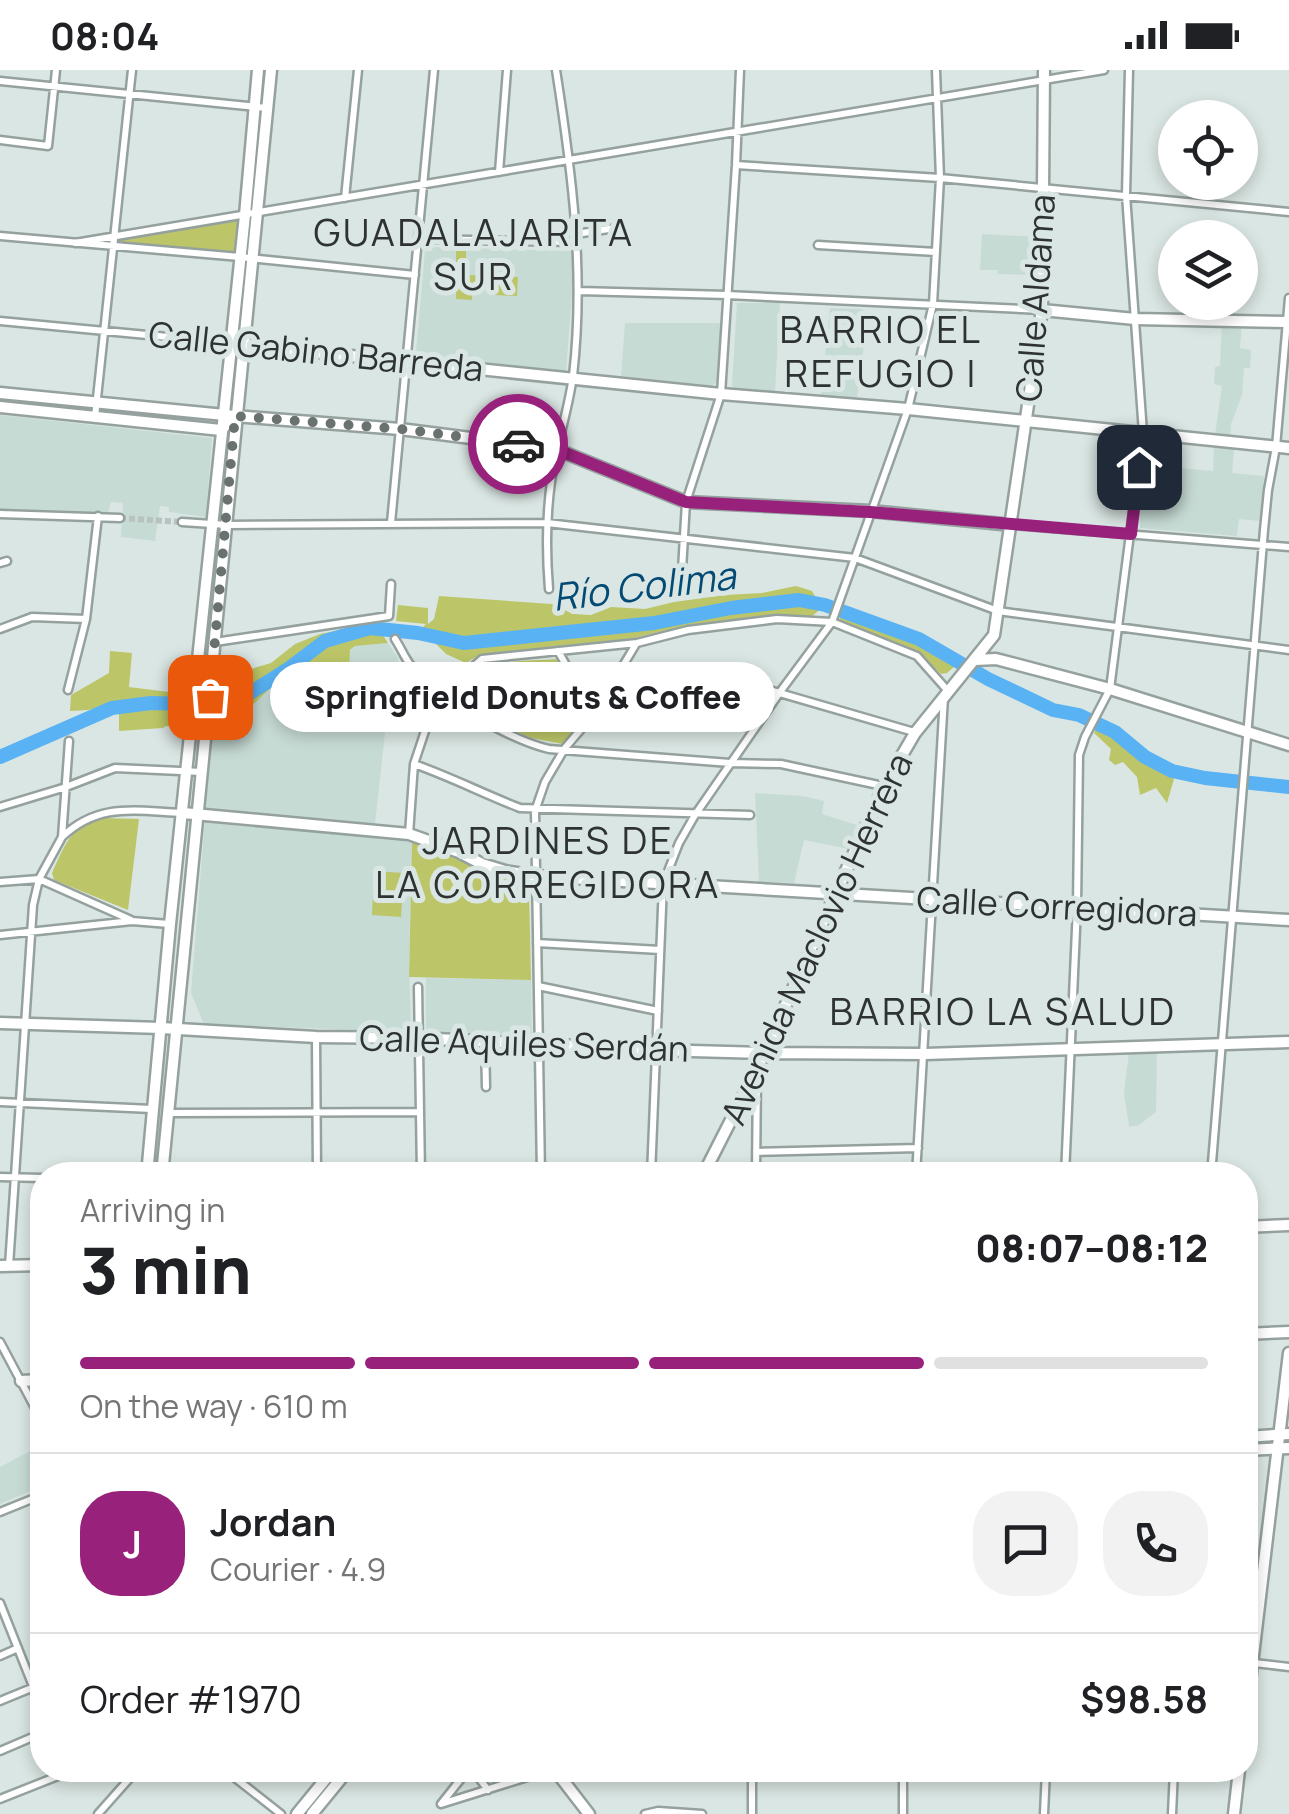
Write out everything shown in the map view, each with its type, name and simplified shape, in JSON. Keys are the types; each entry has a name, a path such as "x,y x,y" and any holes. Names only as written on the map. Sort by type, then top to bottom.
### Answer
{"street":[{"path":"0,140 48,146 56,70"},
{"path":"96,417 132,70"},
{"path":"258,70 261,108"},
{"path":"163,1162 227,525 229,416 261,108 271,70"},
{"path":"345,198 358,70"},
{"path":"392,522 434,70"},
{"path":"500,172 507,70"},
{"path":"549,589 545,549 552,480 572,378 579,291 570,160 556,70"},
{"path":"681,587 686,502 721,394 740,70"},
{"path":"652,1162 663,884 695,815 832,622 908,409 933,304 940,178 936,70"},
{"path":"75,243 939,98 1045,75 1104,70"},
{"path":"1066,1162 1079,755 1110,690 1144,433 1126,195 1128,70"},
{"name":"Calle Aldama","path":"994,635 1042,310 1045,75"},
{"path":"0,81 261,108"},
{"path":"736,165 940,178 1289,212"},
{"path":"418,240 577,238 615,228"},
{"path":"0,236 415,276"},
{"path":"818,245 936,252"},
{"path":"579,291 1288,322"},
{"path":"1212,1162 1262,545 1276,447 1289,298"},
{"name":"Calle Gabino Barreda","path":"0,322 1289,448"},
{"path":"0,393 400,429 558,450 686,502 870,512 1289,547"},
{"path":"0,407 222,430"},
{"path":"148,1162 222,430 229,416"},
{"path":"0,514 120,518"},
{"path":"68,690 86,619 98,516"},
{"path":"182,522 548,524 855,558 998,611 1289,650"},
{"path":"215,642 389,616 391,584"},
{"path":"0,629 32,617 86,619"},
{"path":"410,834 414,764 426,728 450,687 482,659 637,642 688,630 776,619 832,622 916,656 948,691 917,1162"},
{"path":"994,635 992,648 996,658"},
{"name":"Avenida Maclovio Herrera","path":"710,1162 764,1053 884,786 915,733 994,635"},
{"path":"395,639 412,668 444,696 531,744 730,763 780,764 884,786"},
{"path":"541,1162 534,811 545,782 594,714 637,642"},
{"path":"558,651 594,714"},
{"path":"975,660 996,658 1289,745"},
{"path":"594,714 691,684 731,680 915,733"},
{"path":"5,1266 15,1177 33,905 39,879 62,837 70,741"},
{"path":"414,764 490,797 534,811 750,815"},
{"path":"0,807 115,768 202,772"},
{"name":"Calle Corregidora","path":"62,837 83,820 105,812 183,813 410,834 482,864 536,876 1289,920"},
{"path":"0,882 39,879 132,921"},
{"path":"0,935 132,921 170,924"},
{"path":"537,943 660,950"},
{"path":"538,986 658,1011"},
{"path":"418,987 421,1162"},
{"name":"Calle Aquiles Serdán","path":"0,1023 764,1053 1070,1051 1289,1042"},
{"path":"316,1037 317,1162"},
{"path":"485,1042 486,1087"},
{"path":"756,1162 757,1068"},
{"path":"0,1102 152,1109"},
{"path":"168,1113 419,1112"},
{"path":"756,1152 918,1148"},
{"path":"0,1177 30,1178"},
{"path":"1258,1226 1289,1225"},
{"path":"1258,1333 1289,1332"},
{"path":"0,1342 30,1398"},
{"path":"1258,1606 1283,1449 1289,1353"},
{"path":"21,1380 30,1380"},
{"path":"1258,1436 1284,1435"},
{"path":"1258,1450 1283,1449"},
{"path":"0,1512 30,1500"},
{"path":"1,1608 30,1677"},
{"path":"0,1656 18,1648"},
{"path":"1258,1664 1289,1668"},
{"path":"0,1700 30,1689"},
{"path":"0,1751 30,1738"},
{"path":"0,1799 43,1782"},
{"path":"98,1814 126,1782"},
{"path":"241,1782 282,1814"},
{"path":"297,1814 323,1782"},
{"path":"312,1814 338,1782"},
{"path":"460,1782 441,1804 520,1782"},
{"path":"481,1782 488,1790"},
{"path":"563,1782 589,1814"},
{"path":"752,1782 752,1814"},
{"path":"903,1814 904,1782"},
{"path":"1044,1814 1045,1782"},
{"path":"1172,1814 1173,1782"},
{"path":"1234,1814 1238,1782"},
{"path":"645,1814 702,1814"}],"shaded area":[{"path":"982,234 1038,237 1038,275 980,270"},
{"path":"429,247 572,251 575,254 566,371 418,355 425,251"},
{"path":"737,303 780,303 775,392 735,389 732,385"},
{"path":"830,308 863,309 865,338 857,398 821,395"},
{"path":"625,323 721,323 717,382 712,386 621,376"},
{"path":"1222,323 1242,323 1240,348 1251,350 1250,368 1244,368 1242,395 1230,437 1215,435 1222,386 1214,384 1215,367 1220,366"},
{"path":"0,415 212,438 206,517 169,512 169,507 160,506 155,541 121,537 123,503 111,502 108,513 0,509"},
{"path":"1214,447 1234,449 1232,473 1264,476 1260,521 1239,519 1237,536 1140,528 1140,520 1135,519 1138,489 1178,493 1180,468 1213,471"},
{"path":"388,643 398,658 396,687 390,687 375,824 203,810 212,727 229,726 276,683 347,690 350,651 355,646"},
{"path":"755,793 824,801 822,814 860,826 849,849 804,840 794,883 759,882"},
{"path":"205,819 412,841 411,1028 406,1032 204,1024 191,993"},
{"path":"426,978 531,980 532,1034 431,1034 426,1029"},
{"path":"1129,1052 1157,1052 1156,1112 1139,1125 1129,1127 1124,1093"},
{"path":"30,1451 30,1491 0,1504 0,1467"}],"green space":[{"path":"238,217 234,252 121,245 121,239"},
{"path":"456,247 466,248 466,275 518,277 517,296 494,295 494,282 473,282 472,300 456,299"},
{"path":"796,586 812,591 822,608 811,617 781,614 683,626 634,638 479,655 466,663 446,654 421,629 426,624 396,621 398,605 428,608 428,624 434,619 439,596 552,604 573,614 591,615 611,607 645,609"},
{"path":"842,613 918,641 922,648 941,653 955,666 941,674 920,654 839,621"},
{"path":"375,623 388,643 355,646 350,650 348,690 276,683 229,727 217,728 220,694 237,686 251,669 271,663 295,644 320,634"},
{"path":"110,651 132,653 129,687 185,694 182,727 119,731 119,703 70,711 71,695 109,673"},
{"path":"556,659 587,712 563,744 531,738 501,725 455,695 462,683 484,668"},
{"path":"1097,727 1174,779 1167,803 1156,788 1140,795 1137,777 1123,762 1115,765 1109,760 1111,749 1094,733"},
{"path":"102,818 139,819 128,910 54,880 52,873 76,832"},
{"path":"412,841 490,876 525,884 529,889 531,980 409,977"},
{"path":"374,871 404,873 401,917 372,915"}],"waterway":[{"name":"Río Colima","path":"0,757 112,708 151,703 231,705 325,641 370,628 464,643 654,623 799,600 825,605 919,639 988,679 1053,710 1079,715 1115,732 1145,757 1172,771 1289,787"}],"tunnel":[{"path":"120,518 182,522"}],"way so far":[{"path":"210,697 235,416 400,429 518,444"}],"place":[{"name":"Springfield Donuts & Coffee","path":"210,697"}],"district":[{"name":"GUADALAJARITA SUR","path":"474,255"},
{"name":"BARRIO EL REFUGIO I","path":"881,352"},
{"name":"JARDINES DE LA CORREGIDORA","path":"548,863"},
{"name":"BARRIO LA SALUD","path":"1003,1012"}],"route":[{"path":"518,444 558,450 686,502 870,512 1131,534 1139,467"}]}
